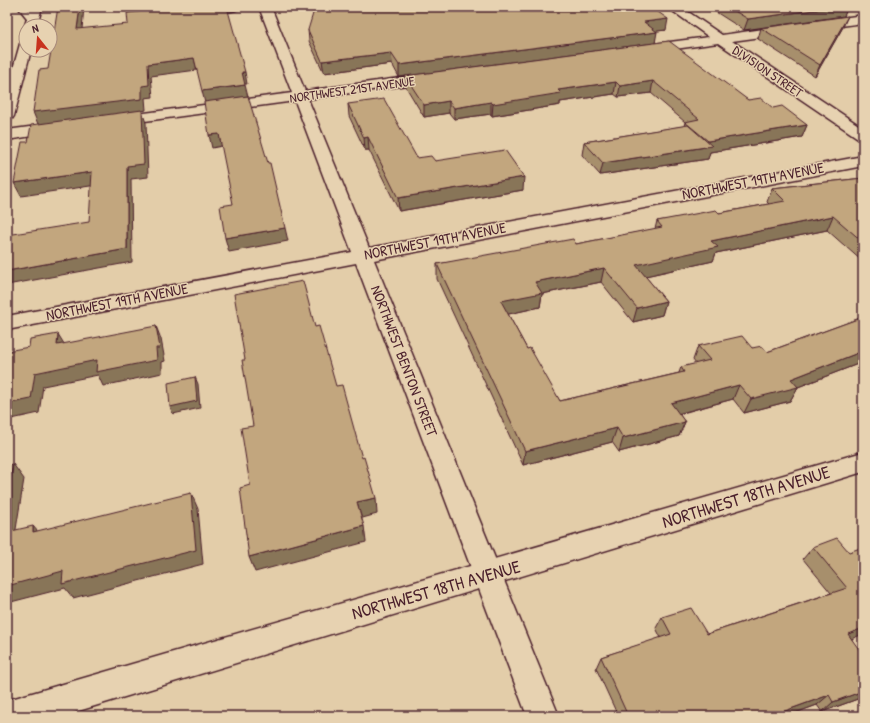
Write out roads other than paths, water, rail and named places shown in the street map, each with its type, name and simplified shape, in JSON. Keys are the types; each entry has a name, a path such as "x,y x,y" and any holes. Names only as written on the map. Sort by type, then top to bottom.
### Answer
{"street":[{"path":"33,18 36,7"},
{"path":"189,12 237,7"},
{"name":"NORTHWEST BENTON STREET","path":"265,7 543,716"},
{"name":"DIVISION STREET","path":"673,7 863,135"},
{"path":"632,51 863,18"},
{"path":"7,116 11,89 21,58"},
{"name":"NORTHWEST 21ST AVENUE","path":"101,122 447,76"},
{"path":"7,135 70,127"},
{"name":"NORTHWEST 19TH AVENUE","path":"7,323 863,161"},
{"name":"NORTHWEST 18TH AVENUE","path":"8,716 863,462"}],"lane":[{"path":"22,7 29,18"}]}
